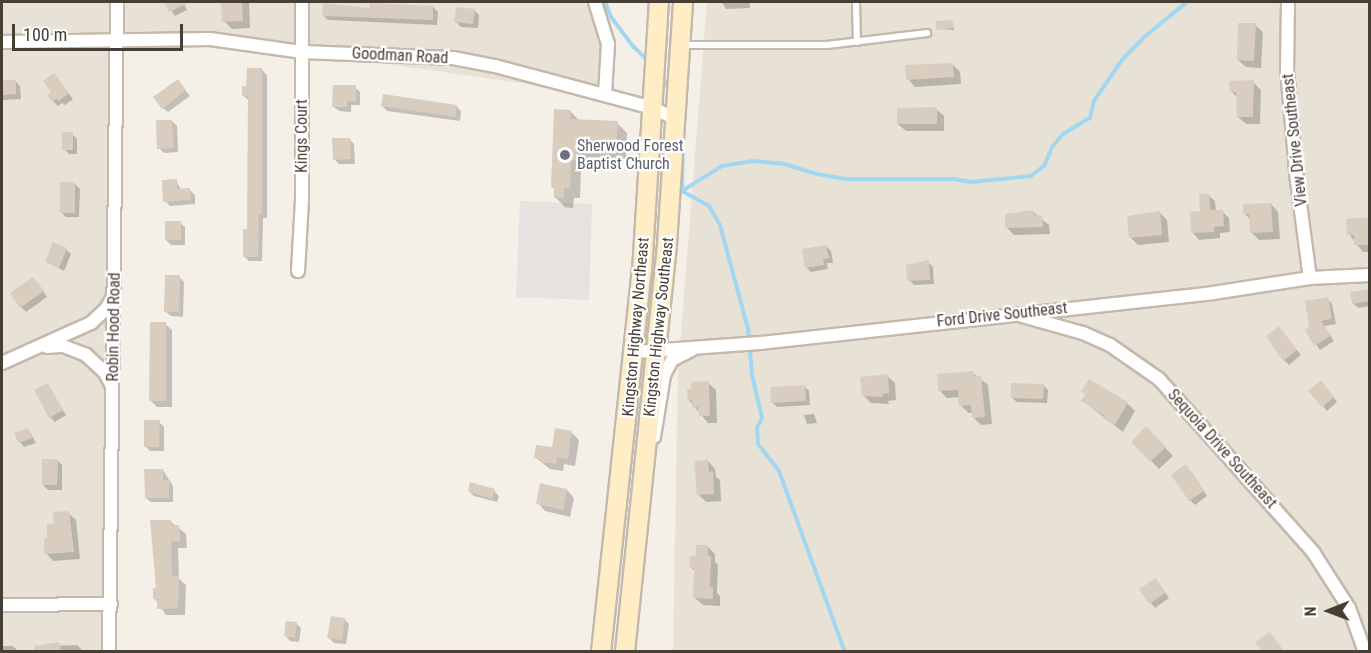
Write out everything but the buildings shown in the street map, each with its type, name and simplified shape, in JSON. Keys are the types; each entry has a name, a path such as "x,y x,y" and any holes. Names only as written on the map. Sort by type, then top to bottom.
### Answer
{"main road":[{"name":"Kingston Highway Northeast","path":"601,651 634,352 659,2"},
{"name":"Kingston Highway Southeast","path":"625,651 657,351 676,119 682,2"}],"street":[{"name":"Robin Hood Road","path":"109,651 117,2"},
{"name":"Kings Court","path":"298,271 302,200 302,2"},
{"path":"595,2 608,44 605,95"},
{"name":"View Drive Southeast","path":"1288,2 1287,70 1297,182 1310,278"},
{"name":"Goodman Road","path":"2,42 210,39 303,52 453,58 495,66 653,108 676,119"},
{"name":"Ford Drive Southeast","path":"634,352 1017,315 1213,293 1310,278 1370,275"},
{"path":"2,363 91,323 106,309 114,296"},
{"name":"Sequoia Drive Southeast","path":"1017,315 1083,333 1101,341 1159,379 1313,552 1348,608 1365,651"},
{"path":"39,347 63,346 86,355 105,373 113,387"},
{"path":"642,488 657,426 664,375 672,360 697,347"},
{"path":"2,605 111,604"}],"lane":[{"path":"856,2 857,42"},
{"path":"680,45 827,45 927,33"}],"shaded area":[{"path":"2,2 595,2 605,32 605,95 303,52 117,39 109,651 2,651"},
{"path":"707,2 1369,2 1369,651 673,652 678,372"},
{"path":"520,201 592,204 589,300 516,297"}],"waterway":[{"path":"605,2 611,17 649,62"},
{"path":"682,191 722,166 752,161 784,164 817,174 846,179 953,179 972,182 1031,176 1044,166 1052,147 1063,134 1090,118 1094,101 1122,60 1143,38 1187,2"},
{"path":"661,74 670,91"},
{"path":"682,191 683,126"},
{"path":"682,191 709,206 720,225 748,329 752,375 762,418 757,428 758,444 779,471 845,652"}],"place":[{"name":"Sherwood Forest Baptist Church","path":"565,155"}]}
